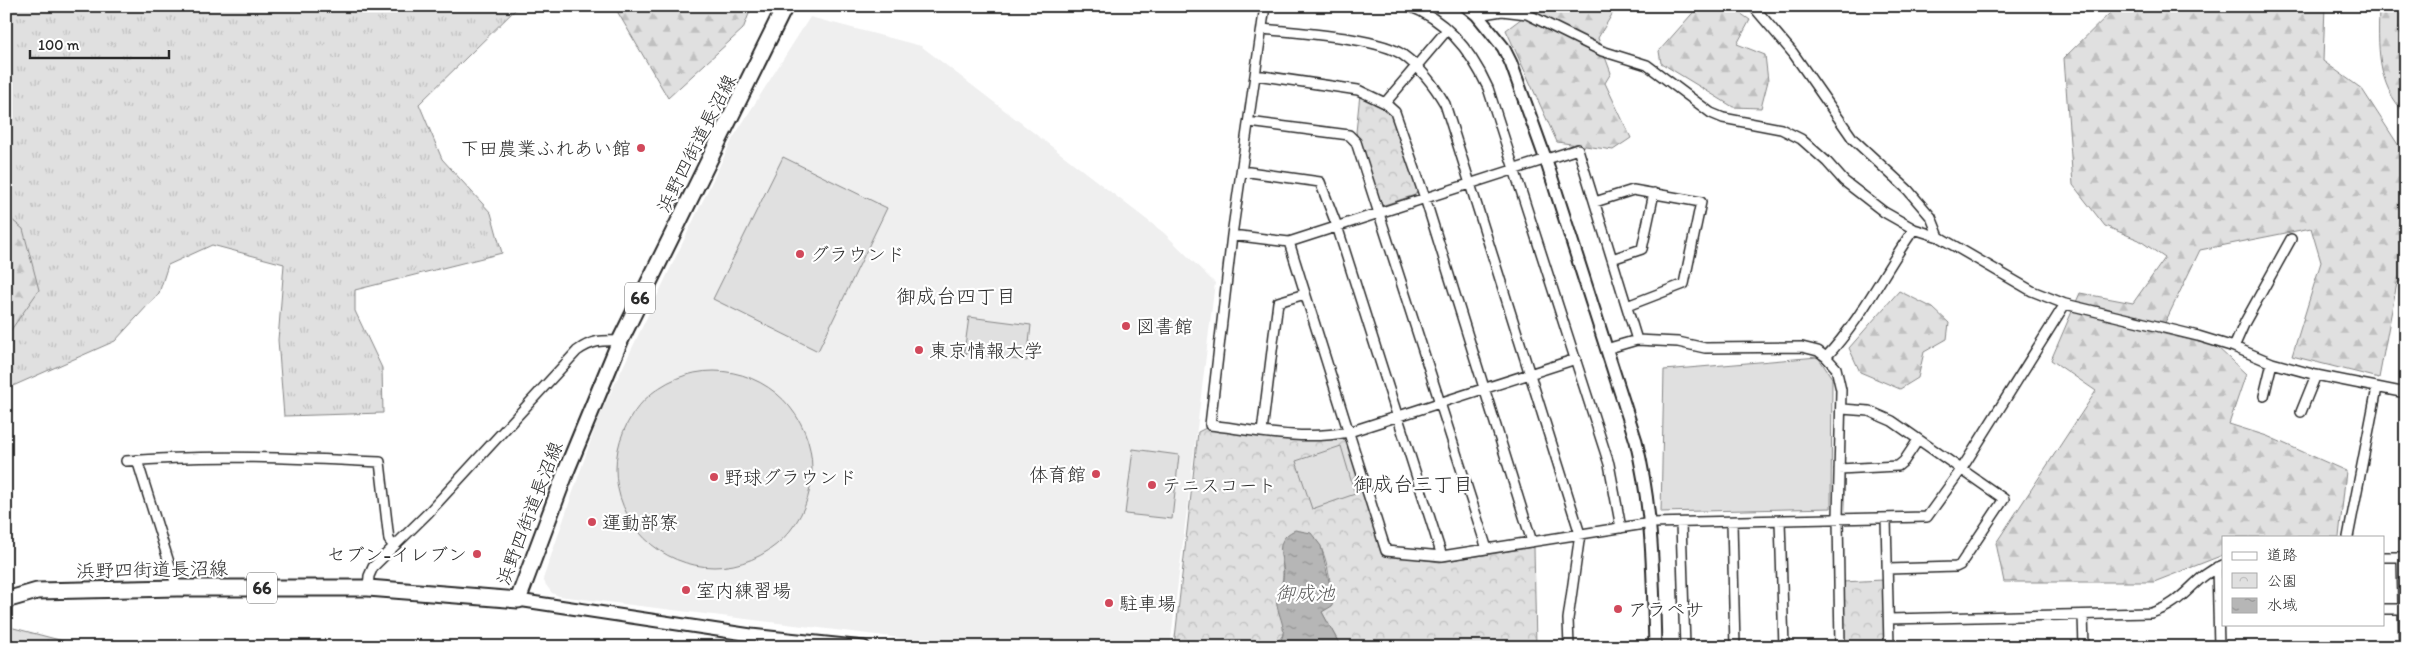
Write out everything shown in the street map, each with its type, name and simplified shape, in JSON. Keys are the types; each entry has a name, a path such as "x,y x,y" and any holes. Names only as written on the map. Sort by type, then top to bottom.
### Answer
{"main road":[{"name":"浜野四街道長沼線","path":"6,600 37,591 177,588 368,588 518,600 567,469 620,341 785,6"}],"street":[{"path":"1266,6 1232,235 1210,425 1262,432 1325,437 1349,432 1576,359"},
{"path":"1409,6 1417,9 1447,30 1462,44 1478,66 1488,88 1609,464 1621,528"},
{"path":"1466,6 1477,15 1503,47 1511,63 1546,160 1636,441 1646,483 1651,523 1655,647"},
{"path":"1754,6 1793,53 1853,140 1908,190 1931,217 1939,236"},
{"path":"1477,15 1502,11 1527,14 1602,51 1647,65 1711,113 1723,118 1782,130 1801,139 1863,197 1914,229 1939,236 2032,291 2065,304 2234,347 2272,363 2316,375 2406,393"},
{"path":"1263,30 1372,42 1401,54 1417,67 1434,86 1445,104 1580,534 1568,619 1569,647"},
{"path":"1385,103 1447,30"},
{"path":"1256,75 1358,90 1385,103 1395,112 1425,198 1532,542"},
{"path":"1249,122 1354,137 1487,549"},
{"path":"1232,235 1289,242 1578,149 1637,340"},
{"path":"1242,171 1320,182 1338,226 1442,556"},
{"path":"1595,202 1633,190 1701,202 1684,284 1627,306"},
{"path":"1612,259 1642,249 1654,193"},
{"path":"1826,357 1858,318 1892,260 1914,229"},
{"path":"2234,347 2245,322 2291,239"},
{"path":"1289,242 1386,551 1442,556 1651,523 1927,517 1961,470 2065,304"},
{"path":"1262,432 1278,302 1306,294"},
{"path":"368,588 369,576 373,567 577,351 587,344 598,340 620,341"},
{"path":"1606,349 1637,340 1678,342 1705,348 1802,347 1818,351 1826,357 1840,378 1842,409 1838,518 1840,647"},
{"path":"2264,396 2272,363"},
{"path":"2301,412 2316,375"},
{"path":"2348,536 2377,388"},
{"path":"1842,409 1880,415 2004,499 1964,562 1956,567 1888,569"},
{"path":"1839,469 1898,466 1904,461 1918,440"},
{"path":"126,461 278,458 380,462 389,540 394,546"},
{"path":"137,460 177,588"},
{"path":"1886,518 1889,647"},
{"path":"1780,521 1784,647"},
{"path":"1681,522 1685,647"},
{"path":"1732,522 1735,647"},
{"path":"2384,557 2404,557 2404,647"},
{"path":"1889,619 2138,614 2161,610 2182,598 2200,579 2220,566"},
{"path":"2219,647 2221,612 2220,566"},
{"path":"518,600 752,635 864,647"},
{"path":"2384,609 2403,608"},
{"path":"2083,616 2084,647"}],"shaded area":[{"name":"東京情報大学","path":"810,17 921,46 1164,233 1215,283 1170,647 974,647 559,596 552,593 546,585 543,579 599,417 733,138"}],"green space":[{"path":"6,6 519,6 419,104 442,159 491,213 502,253 355,290 355,311 382,368 383,413 284,416 278,340 284,264 212,245 168,265 159,293 115,341 6,389"},
{"path":"614,6 752,6 743,29 668,98"},
{"path":"1538,6 1617,6 1598,38 1611,73 1605,83 1631,138 1613,150 1557,142 1506,30"},
{"path":"1699,6 1730,6 1750,20 1737,44 1765,55 1768,81 1761,108 1733,107 1661,63 1659,51"},
{"path":"2117,6 2325,6 2323,61 2362,89 2406,157 2406,279 2397,283 2379,378 2292,356 2321,262 2311,228 2200,250 2160,333 2216,346 2246,374 2229,424 2267,436 2346,471 2339,536 2222,536 2222,555 2154,582 2004,582 1996,543 2096,391 2051,360 2080,293 2133,303 2165,258 2139,240 2105,226 2073,185 2064,58"},
{"path":"2379,6 2406,6 2406,114 2396,103 2384,77 2379,50"},
{"path":"1360,94 1368,95 1392,113 1418,190 1415,195 1384,205 1379,202 1356,132"},
{"name":"グラウンド","path":"783,157 887,208 818,351 713,299"},
{"path":"6,215 23,229 39,290 6,337"},
{"path":"1899,291 1933,308 1949,323 1947,339 1924,352 1918,378 1900,389 1860,372 1849,348"},
{"path":"969,317 1031,325 1027,361 964,353"},
{"path":"1818,357 1832,378 1831,508 1661,512 1664,370"},
{"name":"野球グラウンド","path":"704,371 724,371 760,382 769,387 790,407 805,431 812,459 812,479 805,507 796,524 776,545 752,560 724,567 704,567 676,560 659,551 632,524 620,497 616,479 616,459 623,431 632,414 659,387 686,375"},
{"path":"1206,428 1320,439 1338,438 1347,441 1382,554 1440,562 1534,547 1536,647 1341,647 1322,612 1333,599 1324,556 1314,538 1306,533 1295,531 1284,543 1281,551 1283,575 1277,605 1284,627 1278,641 1262,646 1224,643 1225,647 1174,647 1198,432"},
{"path":"1341,446 1355,494 1312,509 1296,461"},
{"name":"テニスコート","path":"1133,449 1179,455 1172,519 1125,514"},
{"path":"1883,580 1886,647 1844,647 1842,582"},
{"path":"6,626 86,647 6,647"}],"water":[{"name":"御成池","path":"1295,530 1311,533 1321,546 1333,599 1332,606 1322,612 1341,647 1274,647 1282,638 1283,633 1277,605 1284,572 1281,546 1287,535"}],"place":[{"name":"下田農業ふれあい館","path":"641,148"},
{"name":"グラウンド","path":"800,254"},
{"name":"図書館","path":"1126,326"},
{"name":"東京情報大学","path":"919,350"},
{"name":"体育館","path":"1096,474"},
{"name":"野球グラウンド","path":"714,477"},
{"name":"テニスコート","path":"1152,485"},
{"name":"運動部寮","path":"592,522"},
{"name":"セブン-イレブン","path":"477,554"},
{"name":"室内練習場","path":"686,590"},
{"name":"駐車場","path":"1109,603"},
{"name":"アラペサ","path":"1618,609"}],"district":[{"name":"御成台四丁目","path":"956,296"},
{"name":"御成台三丁目","path":"1413,484"}]}
